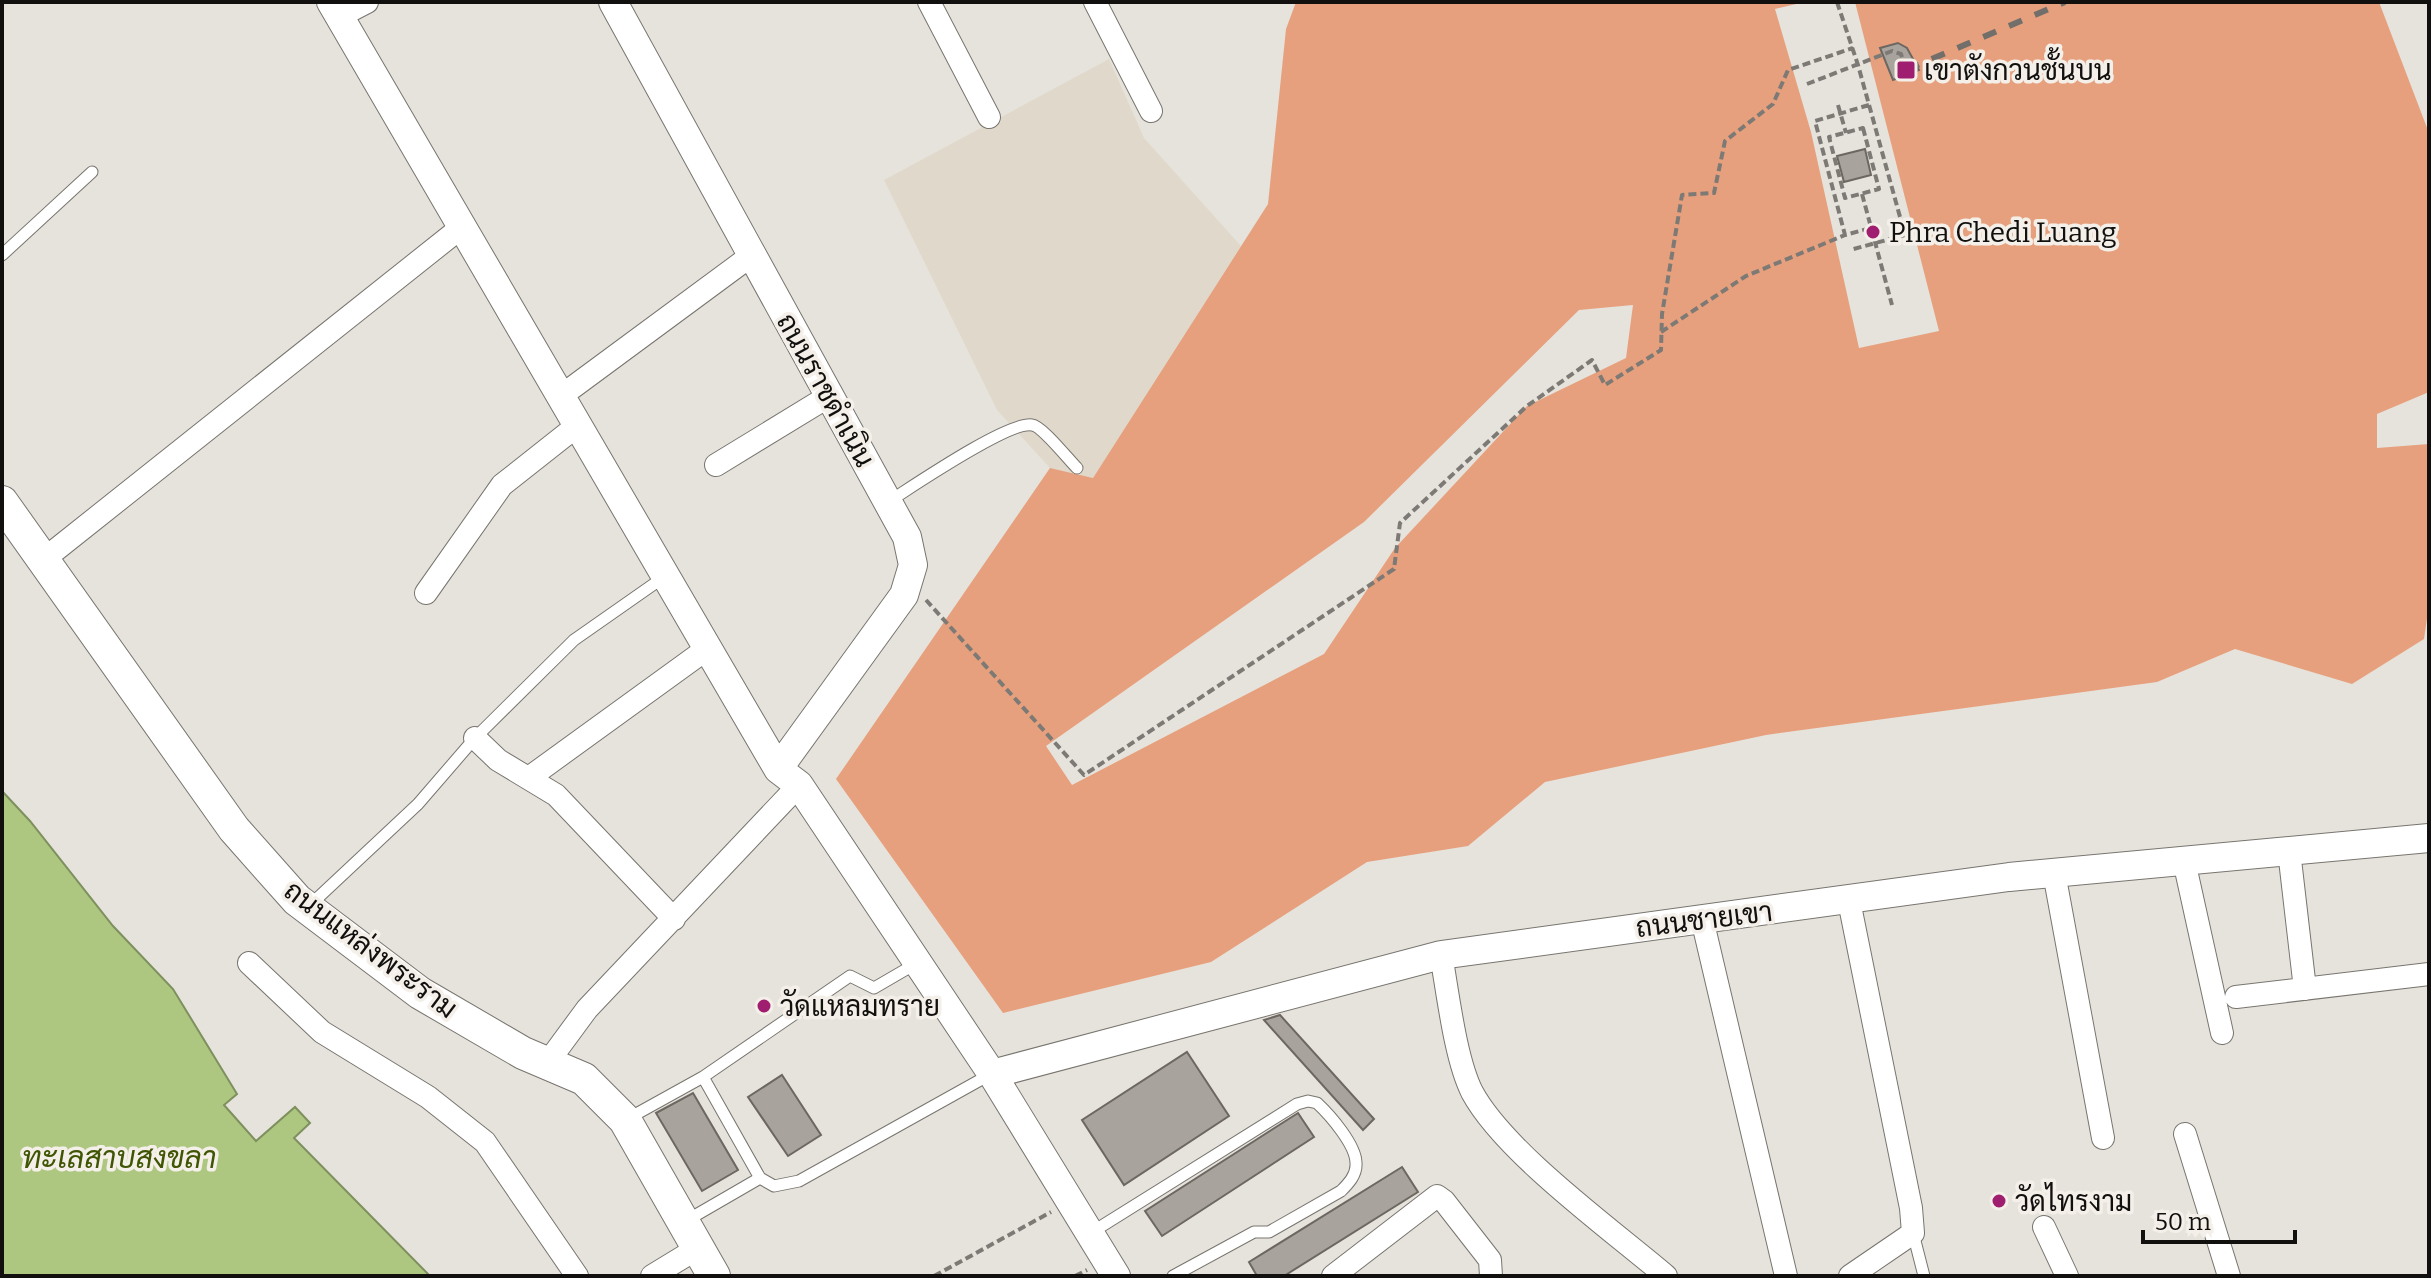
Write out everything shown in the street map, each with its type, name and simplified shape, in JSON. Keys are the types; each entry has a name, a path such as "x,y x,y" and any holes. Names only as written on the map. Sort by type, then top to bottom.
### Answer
{"main road":[{"name":"ถนนแหล่งพระราม","path":"2,502 234,829 308,908 420,993 507,1044 584,1079 625,1120 699,1249"}],"street":[{"path":"367,2 336,9 708,648 788,777 992,1074 1116,1276"},
{"name":"ถนนราชดำเนิน","path":"613,2 907,537 913,565 904,595 788,777"},
{"path":"929,2 989,117"},
{"path":"1095,2 1151,111"},
{"path":"43,560 463,226"},
{"path":"561,396 752,255"},
{"path":"716,465 829,396"},
{"path":"426,593 502,485 578,425"},
{"path":"530,777 708,648"},
{"path":"475,738 498,760 530,777 569,808 674,919"},
{"path":"548,1062 581,1015 674,919 788,777"},
{"name":"ถนนชายเขา","path":"992,1074 1441,955 2054,873 2429,838"},
{"path":"2289,851 2305,989"},
{"path":"2184,861 2222,1033"},
{"path":"2054,873 2103,1138"},
{"path":"1849,901 1911,1208 1913,1233 1850,1276"},
{"path":"1702,919 1786,1276"},
{"path":"1441,955 1457,1038 1472,1091 1493,1119 1540,1169 1666,1276"},
{"path":"249,963 322,1032 353,1055 428,1097 485,1142 577,1276"},
{"path":"2236,997 2429,974"},
{"path":"2185,1134 2229,1276"},
{"path":"1333,1276 1437,1196 1490,1260 1491,1276"},
{"path":"2044,1227 2067,1276"},
{"path":"652,1276 699,1249"}],"lane":[{"path":"2,255 92,172"},
{"path":"888,503 980,445 1027,425 1037,426 1077,468"},
{"path":"308,908 418,804 475,738 574,640 666,576"},
{"path":"625,1120 703,1077 850,976 874,988 917,962"},
{"path":"703,1077 760,1178 774,1186 799,1181 992,1074"},
{"path":"1089,1234 1297,1104 1317,1103 1353,1150 1356,1168 1348,1183 1341,1191 1269,1232 1254,1232 1173,1276"},
{"path":"699,1249 760,1178"},
{"path":"1913,1233 1924,1276"}],"path":[{"path":"1837,2 1858,65 1905,235 1850,250"},
{"path":"908,580 1084,775 1394,569 1400,523 1527,406 1592,360 1605,385 1661,350 1661,332 1682,195 1714,193 1725,141 1773,104 1788,70 1853,48"},
{"path":"1807,84 1892,51 1901,54 1906,70"},
{"path":"1838,105 1846,133"},
{"path":"1845,235 1815,121 1869,105"},
{"path":"1863,128 1879,189 1845,198 1829,137 1846,133 1863,128"},
{"path":"1871,159 1883,155"},
{"path":"1862,194 1892,305"},
{"path":"1661,332 1746,276 1845,235 1871,228"},
{"path":"934,1276 1071,1201"}],"shaded area":[{"path":"1296,2 1805,2 1775,9 1811,132 1859,348 1939,331 1855,2 2379,2 2429,133 2429,392 2377,414 2377,448 2429,444 2429,605 2424,639 2352,684 2235,649 2157,682 1766,735 1545,782 1468,846 1367,862 1211,962 1003,1013 836,779 1050,468 1093,478 1268,204 1286,29","holes":["1633,305 1626,358 1527,406 1395,548 1324,654 1072,785 1046,746 1364,522 1579,310"]},
{"path":"1109,59 1144,138 1241,246 1093,478 1050,468 997,410 884,180"}],"water":[{"name":"ทะเลสาบสงขลา","path":"2,791 30,821 113,926 173,989 237,1094 224,1105 256,1141 295,1107 310,1123 294,1138 430,1276 2,1276"}],"building":[{"path":"1898,43 1907,48 1919,70 1893,80 1880,48"},
{"path":"1865,149 1871,175 1844,182 1837,156"},
{"path":"1280,1015 1374,1119 1363,1130 1264,1020"},
{"path":"1187,1052 1229,1116 1124,1185 1082,1120"},
{"path":"782,1075 821,1135 788,1156 748,1097"},
{"path":"693,1093 738,1170 702,1191 656,1113"},
{"path":"1298,1113 1314,1137 1162,1236 1145,1211"},
{"path":"1402,1167 1418,1192 1284,1276 1257,1276 1249,1262"}],"railway":[{"path":"1906,70 2065,2"}],"place":[{"name":"เขาตังกวนชั้นบน","path":"1906,70"},
{"name":"Phra Chedi Luang","path":"1873,232"},
{"name":"วัดแหลมทราย","path":"764,1006"},
{"name":"วัดไทรงาม","path":"1999,1201"}]}
